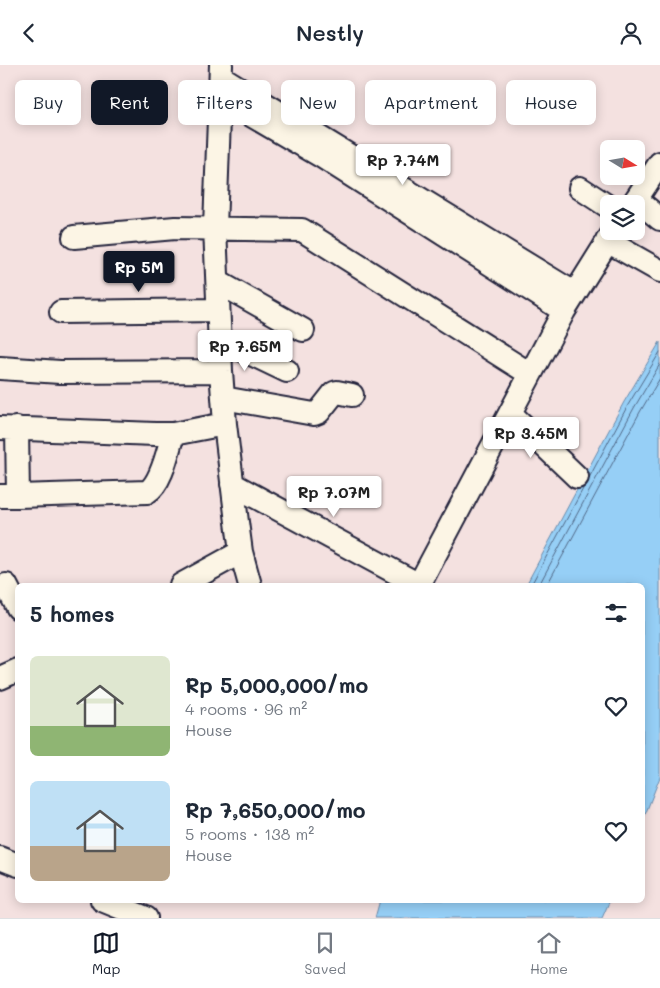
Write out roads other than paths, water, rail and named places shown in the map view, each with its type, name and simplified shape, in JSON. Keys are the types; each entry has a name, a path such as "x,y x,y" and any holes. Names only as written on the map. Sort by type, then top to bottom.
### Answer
{"street":[{"path":"271,112 569,302"},
{"path":"219,125 216,227 221,371 232,484 242,552 250,583"},
{"path":"638,195 660,163"},
{"path":"580,188 600,201"},
{"path":"645,209 660,219"},
{"path":"74,237 145,230 216,227 302,230 530,374"},
{"path":"420,583 569,302 608,240"},
{"path":"616,240 660,271"},
{"path":"218,282 303,330"},
{"path":"61,313 218,310"},
{"path":"220,339 287,371"},
{"path":"0,368 60,372 221,371"},
{"path":"223,398 314,414 318,413 334,393 352,395"},
{"path":"511,413 577,477"},
{"path":"173,433 157,481 152,489 147,492 9,496 8,428 173,433 225,424"},
{"path":"232,484 415,583"},
{"path":"185,583 242,552"},
{"path":"6,585 15,602"},
{"path":"0,678 15,671"},
{"path":"0,858 15,864"},
{"path":"109,903 146,918"}],"water":[{"path":"660,342 660,777 645,815 645,583 527,583 624,402"},
{"path":"379,903 609,903 602,918 375,918"}]}
